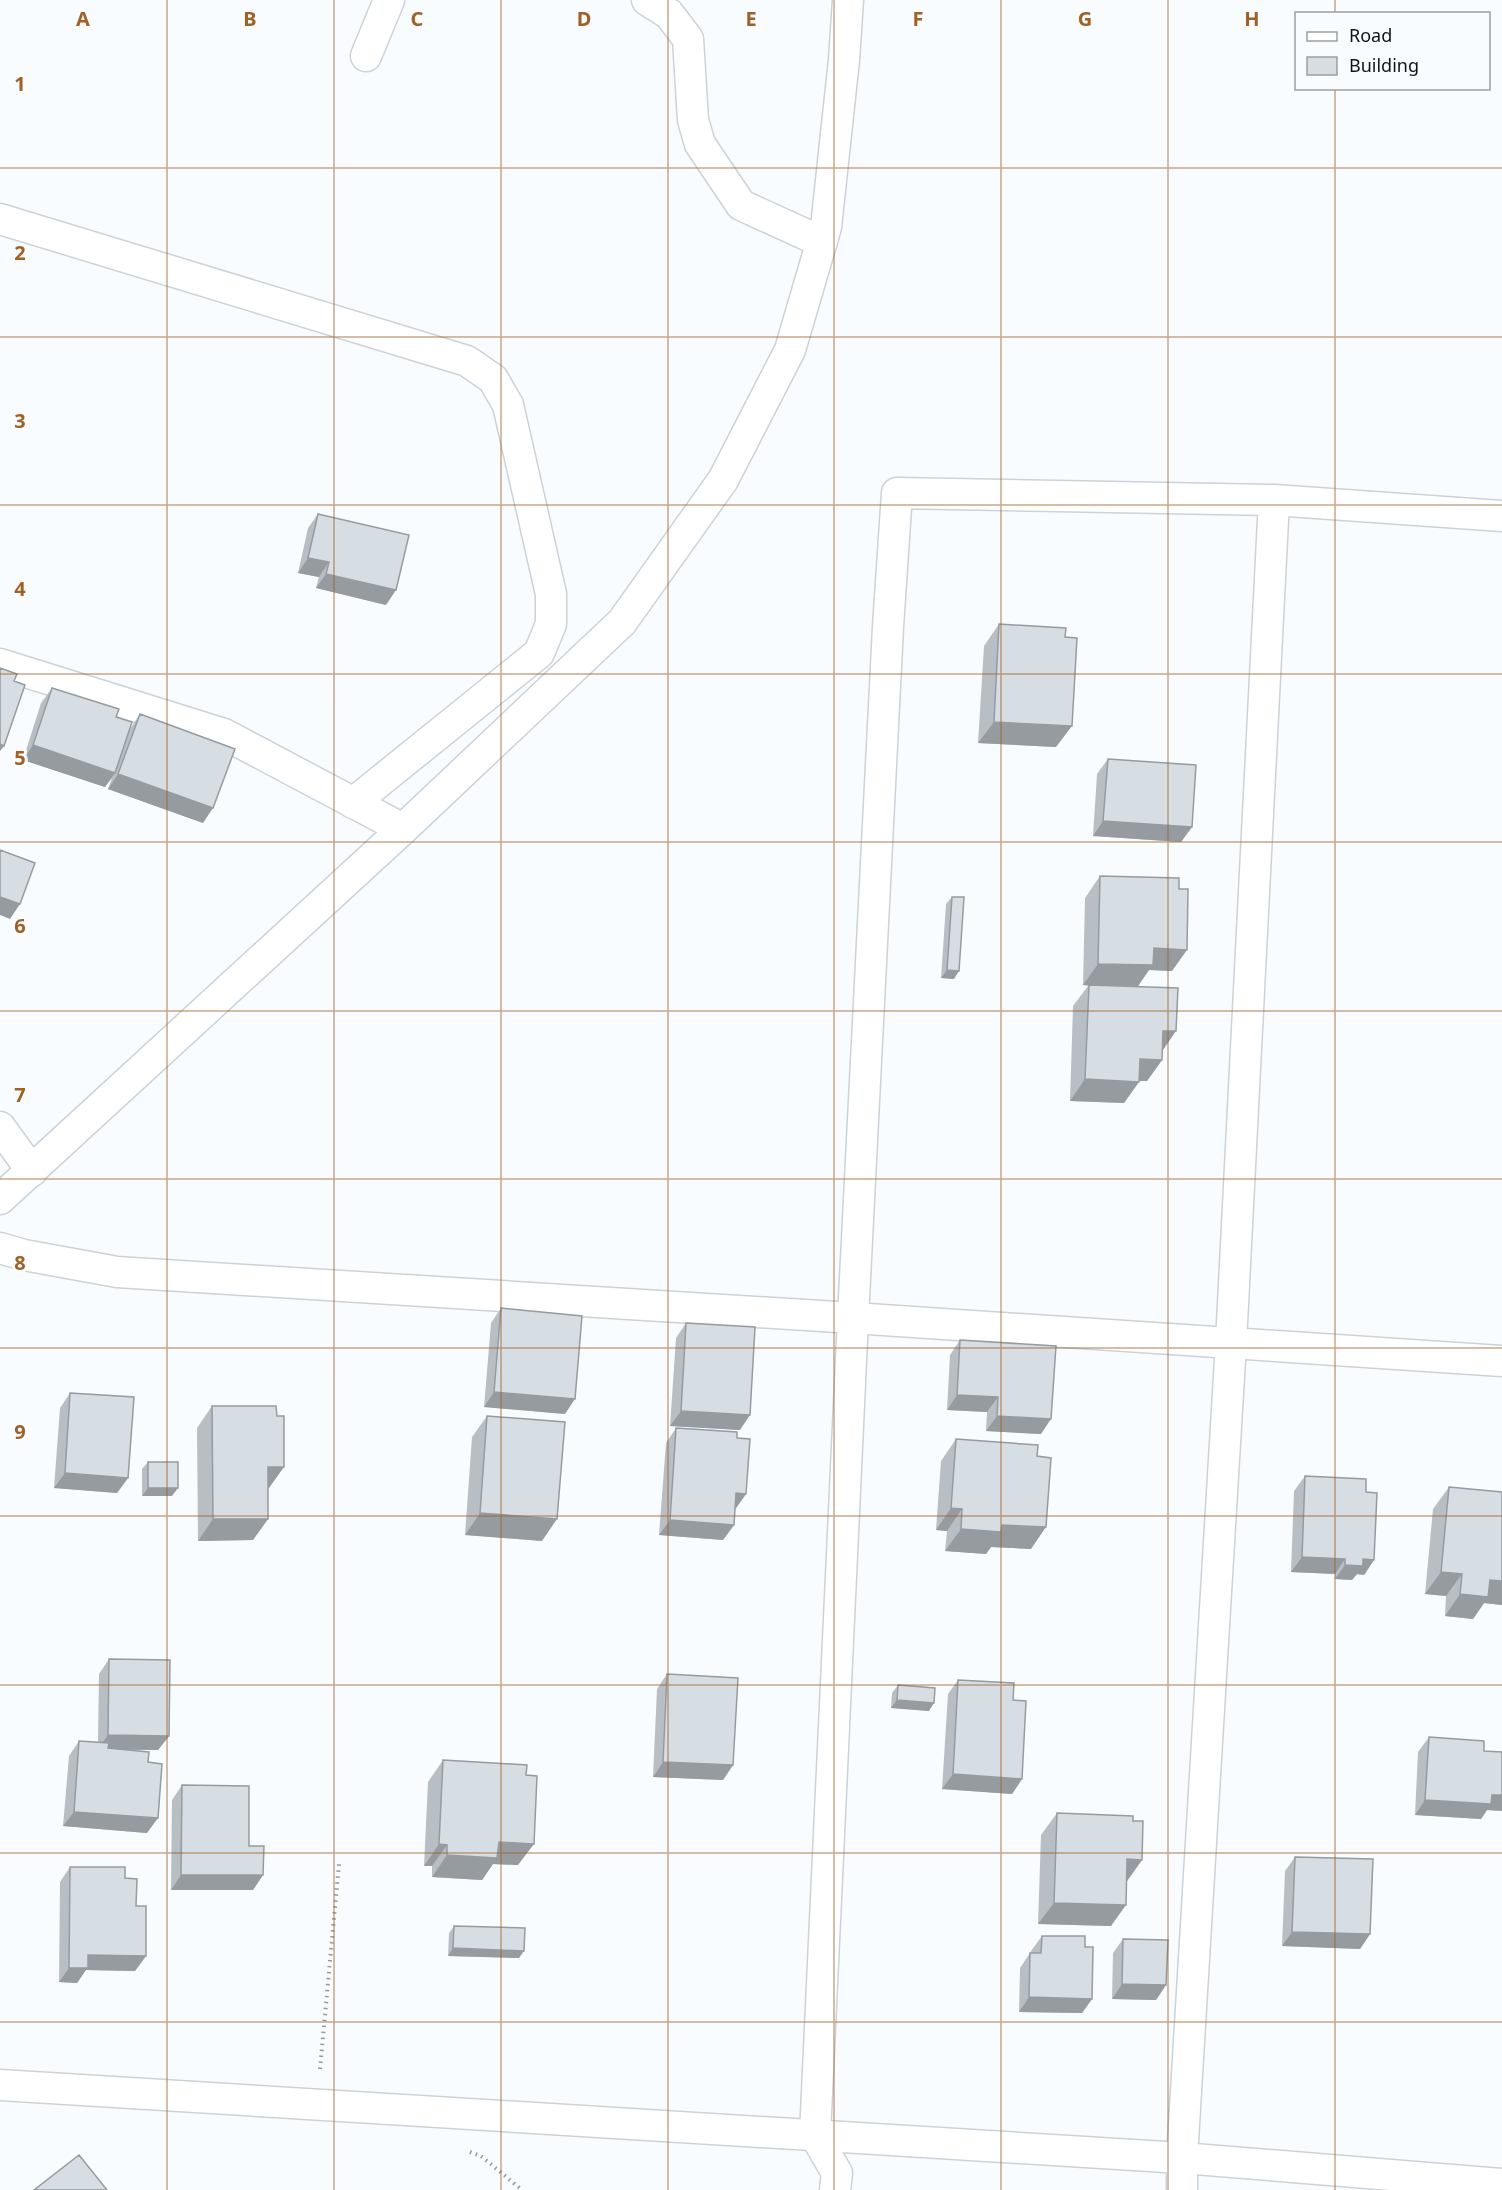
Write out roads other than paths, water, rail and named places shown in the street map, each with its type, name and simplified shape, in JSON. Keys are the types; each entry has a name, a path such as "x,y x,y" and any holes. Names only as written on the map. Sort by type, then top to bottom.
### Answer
{"street":[{"path":"366,56 389,0"},
{"path":"647,0 669,14 688,39 693,120 700,144 741,205 822,242"},
{"path":"0,1199 403,830 622,622 723,480 790,350 822,242 828,215 848,0"},
{"path":"0,219 467,361 493,379 508,405 551,594 551,624 539,653 354,803"},
{"path":"835,2190 837,2173 815,2135 853,1318 888,627 897,493 1274,500 1502,516"},
{"path":"1182,2190 1182,2158 1231,1343 1274,500"},
{"path":"0,664 224,734 403,830"},
{"path":"0,1127 32,1171"},
{"path":"0,1248 24,1255 117,1272 1502,1361"},
{"path":"0,2085 1182,2158 1502,2184"}]}
